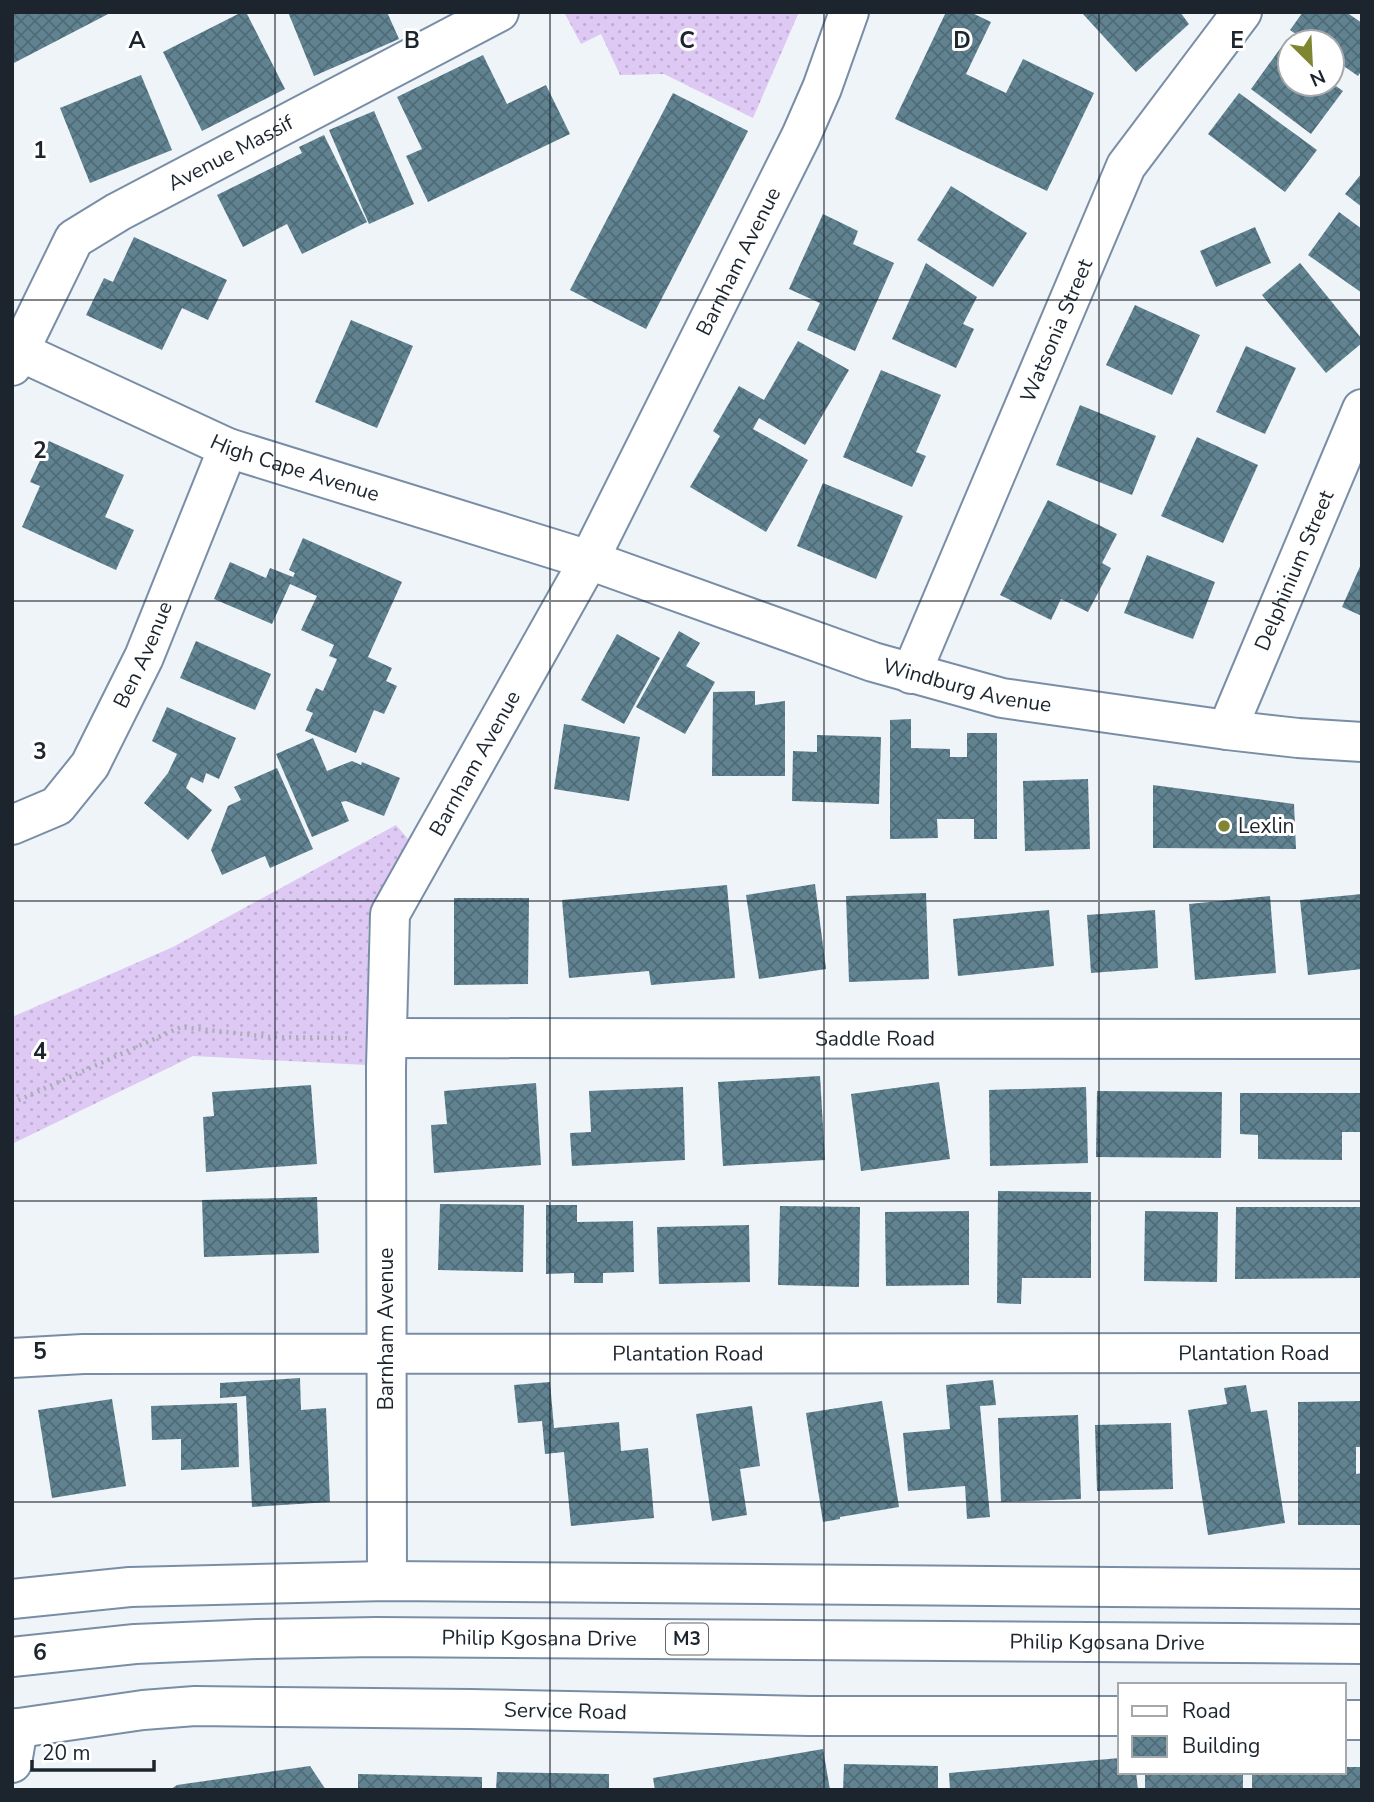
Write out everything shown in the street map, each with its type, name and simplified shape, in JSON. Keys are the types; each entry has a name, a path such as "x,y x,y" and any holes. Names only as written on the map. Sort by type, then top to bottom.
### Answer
{"street":[{"name":"Avenue Massif","path":"14,355 74,239 118,212 499,12"},
{"name":"Barnham Avenue","path":"387,1581 387,1038 390,914 589,560 801,135 822,88 849,12"},
{"name":"Watsonia Street","path":"911,674 1126,166 1242,12"},
{"name":"High Cape Avenue","path":"14,355 228,448 589,560"},
{"name":"Delphinium Street","path":"1227,730 1362,409"},
{"name":"Ben Avenue","path":"12,825 57,806 90,765 144,657 228,448"},
{"name":"Windburg Avenue","path":"589,560 873,662 1002,698 1227,730 1298,738 1362,741"},
{"name":"Saddle Road","path":"387,1038 1362,1040"},
{"name":"Plantation Road","path":"12,1358 83,1354 1362,1353"},
{"path":"12,1599 130,1587 387,1581 1362,1589"},
{"name":"Philip Kgosana Drive","path":"12,1657 135,1644 377,1637 1362,1644"},
{"name":"Service Road","path":"14,1740 143,1710 195,1706 809,1716 1118,1716"}],"path":[{"path":"12,1103 181,1027 270,1038 387,1038"}],"shaded area":[{"path":"564,12 799,12 753,118 664,74 620,75 601,34 581,44"},
{"path":"396,825 408,839 368,928 367,1065 193,1056 12,1144 12,1017 173,947"}],"building":[{"path":"12,12 112,12 12,64"},
{"path":"246,12 285,89 202,131 163,52"},
{"path":"288,12 387,12 399,39 314,76"},
{"path":"946,12 970,12 991,22 966,74 1006,93 1023,59 1094,93 1047,191 895,119"},
{"path":"1180,12 1189,24 1136,72 1082,13"},
{"path":"1303,12 1346,12 1362,23 1362,70 1358,76 1346,68 1346,28 1291,28"},
{"path":"1276,54 1276,98 1338,98 1311,134 1251,89"},
{"path":"483,55 507,104 546,85 570,134 428,202 406,156 422,149 397,97"},
{"path":"141,75 172,150 90,183 60,108"},
{"path":"673,93 748,131 646,329 570,290"},
{"path":"1239,93 1317,150 1285,192 1208,134"},
{"path":"374,111 414,204 369,224 329,130"},
{"path":"324,135 367,222 302,254 287,224 243,247 217,195 302,153 299,147"},
{"path":"1362,173 1362,207 1345,194"},
{"path":"951,186 1027,233 993,287 917,240"},
{"path":"1339,212 1362,229 1362,293 1308,255"},
{"path":"823,214 858,231 853,244 894,263 855,351 807,330 820,303 789,289"},
{"path":"1255,227 1271,263 1216,287 1200,251"},
{"path":"134,237 227,280 208,320 182,308 162,350 86,315 104,278 113,282"},
{"path":"926,263 977,297 963,324 974,329 956,368 892,339"},
{"path":"1300,263 1362,339 1362,343 1326,373 1262,295"},
{"path":"1135,305 1200,335 1172,395 1106,365"},
{"path":"351,320 413,346 377,428 315,402"},
{"path":"798,341 849,370 805,445 759,418 753,429 808,460 766,532 690,487 720,436 713,431 739,386 764,400"},
{"path":"1246,346 1296,368 1265,434 1216,412"},
{"path":"881,370 941,395 916,452 926,456 912,487 843,457"},
{"path":"1080,405 1156,436 1132,495 1056,465"},
{"path":"1197,437 1258,465 1223,543 1161,516"},
{"path":"49,441 124,475 105,517 134,530 116,570 22,527 40,486 30,482"},
{"path":"823,483 903,516 876,579 797,546"},
{"path":"1048,500 1117,534 1102,563 1111,568 1088,612 1061,599 1051,620 1000,595"},
{"path":"303,538 402,582 368,657 392,668 386,681 397,686 384,714 374,710 356,753 305,731 313,713 306,710 316,688 323,691 337,659 329,656 334,645 301,630 317,596 290,584 272,624 214,599 230,562 266,578 270,568 293,577 295,573 289,570"},
{"path":"1147,555 1215,582 1193,639 1124,613"},
{"path":"1362,562 1362,616 1342,607"},
{"path":"679,631 700,643 686,666 715,682 685,734 636,707"},
{"path":"617,634 660,658 624,724 581,700"},
{"path":"196,641 271,674 255,710 180,678"},
{"path":"755,691 755,705 785,701 785,776 712,776 713,692"},
{"path":"167,707 236,738 219,779 206,773 203,783 191,777 186,788 212,810 188,840 144,803 168,773 177,754 152,741"},
{"path":"911,719 911,748 950,749 950,757 967,757 967,733 997,733 997,839 974,839 974,819 937,819 938,838 890,839 890,720"},
{"path":"564,724 640,737 629,801 554,789"},
{"path":"817,735 881,737 879,804 792,801 793,751 817,752"},
{"path":"313,738 327,771 352,761 361,765 362,762 400,778 384,816 346,801 341,802 349,821 312,837 276,754"},
{"path":"277,768 313,849 270,868 265,856 222,875 211,850 228,806 241,800 234,787"},
{"path":"1088,779 1090,849 1025,851 1023,781"},
{"name":"Lexlin","path":"1153,785 1294,804 1296,849 1153,848"},
{"path":"815,884 826,969 759,979 746,895"},
{"path":"727,885 735,978 651,985 649,971 569,978 562,900"},
{"path":"926,893 929,979 849,982 846,896"},
{"path":"1362,894 1362,969 1308,975 1300,900"},
{"path":"1270,896 1276,973 1195,980 1189,904"},
{"path":"454,898 529,898 528,984 454,985"},
{"path":"1049,910 1054,966 958,976 953,919"},
{"path":"1155,910 1158,968 1091,973 1087,915"},
{"path":"820,1076 825,1160 723,1166 718,1082"},
{"path":"939,1082 950,1159 861,1171 851,1094"},
{"path":"536,1083 541,1165 434,1173 431,1125 447,1124 444,1091"},
{"path":"311,1085 317,1164 206,1172 203,1117 214,1116 212,1092"},
{"path":"683,1087 685,1160 572,1166 570,1133 591,1132 589,1091"},
{"path":"1086,1087 1088,1163 990,1166 989,1090"},
{"path":"1097,1091 1222,1092 1221,1158 1096,1157"},
{"path":"1240,1093 1362,1093 1362,1132 1342,1132 1342,1160 1258,1159 1258,1135 1240,1134"},
{"path":"998,1191 1091,1192 1091,1278 1022,1278 1021,1304 997,1303"},
{"path":"317,1197 319,1253 204,1257 202,1200"},
{"path":"440,1204 524,1205 523,1272 438,1270"},
{"path":"546,1205 577,1205 577,1222 633,1221 634,1272 603,1273 603,1283 574,1283 574,1273 546,1274"},
{"path":"780,1206 860,1207 859,1287 778,1285"},
{"path":"1236,1207 1361,1207 1361,1278 1235,1279"},
{"path":"969,1211 969,1285 886,1286 885,1212"},
{"path":"1145,1211 1218,1212 1217,1282 1144,1281"},
{"path":"749,1225 750,1282 659,1284 657,1227"},
{"path":"300,1378 301,1410 326,1408 330,1502 252,1507 246,1396 220,1398 220,1383"},
{"path":"993,1380 996,1405 980,1406 990,1517 967,1519 965,1486 908,1491 903,1433 950,1429 946,1385"},
{"path":"550,1382 554,1428 619,1422 621,1451 648,1448 654,1518 571,1526 564,1452 545,1454 542,1421 518,1423 514,1385"},
{"path":"1246,1385 1251,1412 1267,1410 1285,1523 1208,1535 1188,1410 1227,1404 1224,1388"},
{"path":"112,1399 126,1486 52,1498 38,1410"},
{"path":"882,1401 899,1507 823,1522 806,1413"},
{"path":"1362,1401 1362,1447 1356,1447 1356,1474 1362,1473 1362,1525 1298,1525 1298,1402"},
{"path":"237,1403 239,1467 181,1470 181,1439 152,1440 151,1406"},
{"path":"752,1406 760,1466 740,1469 747,1515 712,1521 696,1414"},
{"path":"1078,1415 1081,1499 1001,1502 998,1418"},
{"path":"1171,1423 1173,1489 1097,1491 1095,1425"},
{"path":"823,1749 830,1790 655,1790 653,1778"},
{"path":"1118,1758 1118,1774 1136,1774 1138,1790 950,1790 949,1773"},
{"path":"844,1764 938,1766 938,1790 843,1790"},
{"path":"310,1766 326,1790 170,1790 177,1785"},
{"path":"1346,1767 1362,1767 1362,1790 1252,1790 1252,1774 1346,1774"},
{"path":"497,1772 609,1774 609,1790 496,1790"},
{"path":"358,1774 482,1777 482,1790 358,1790"},
{"path":"1145,1774 1243,1774 1243,1790 1145,1790"}],"place":[{"name":"Lexlin","path":"1224,826"}]}
